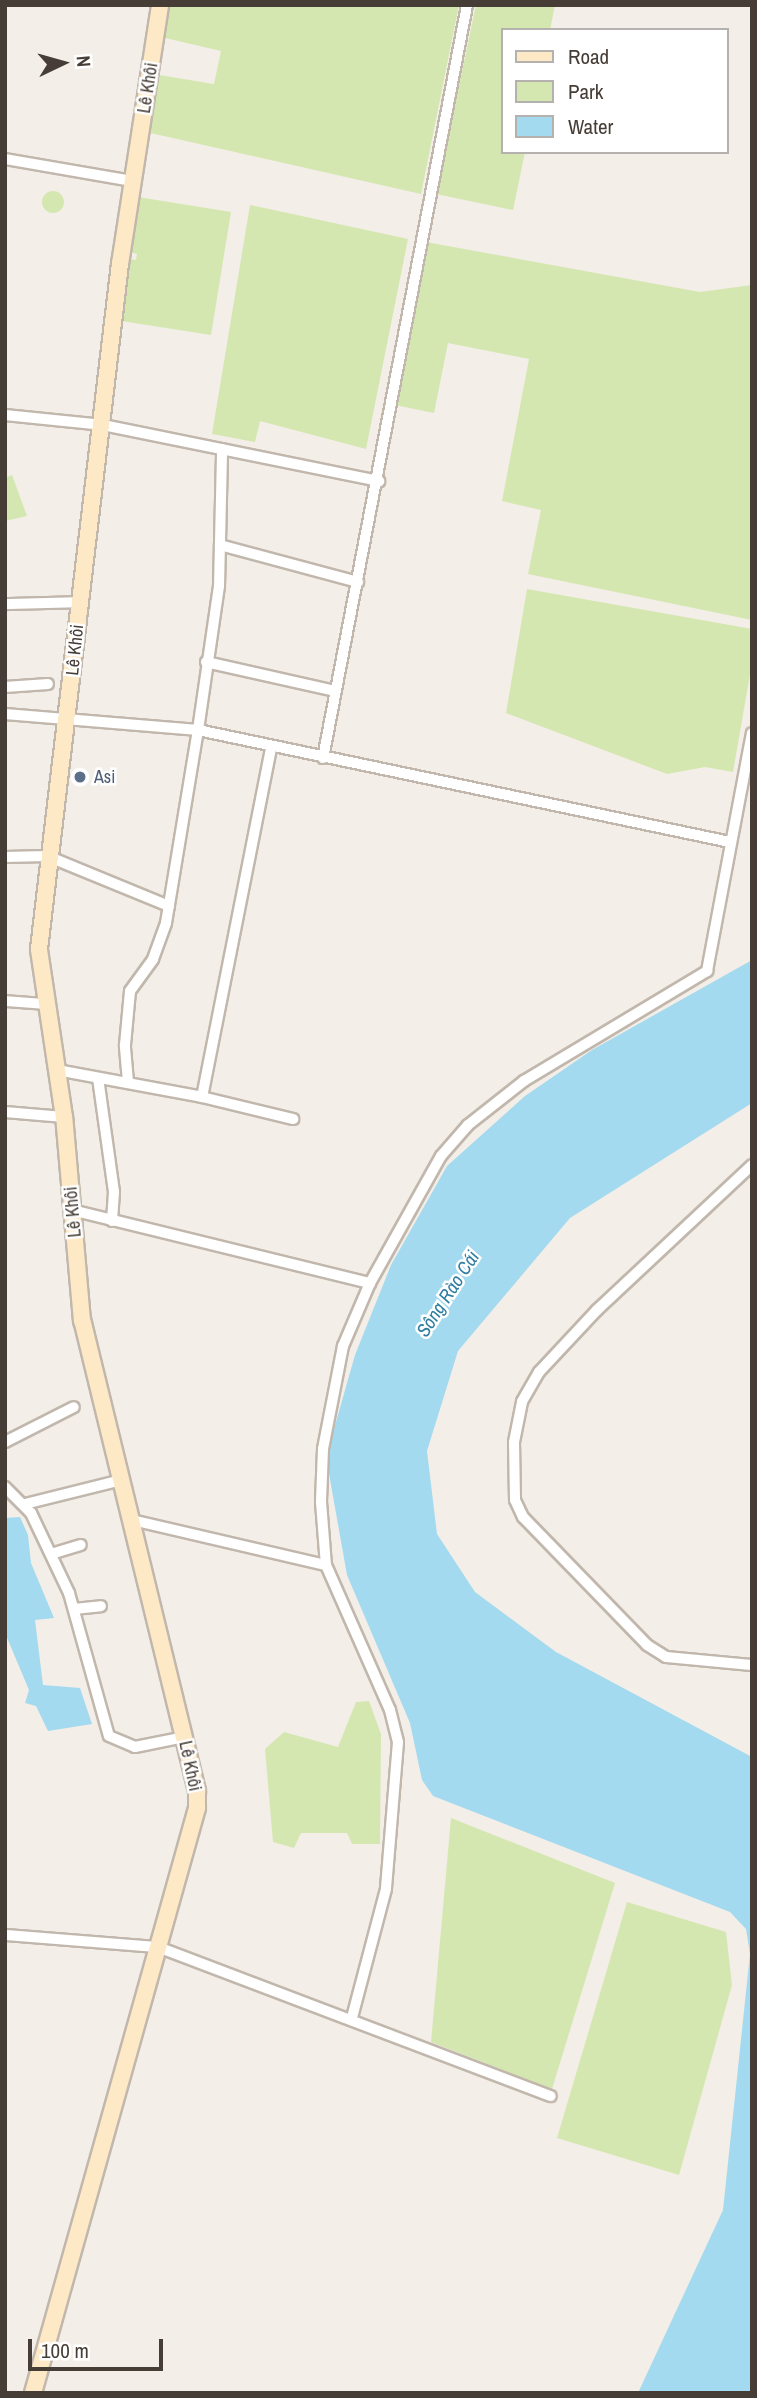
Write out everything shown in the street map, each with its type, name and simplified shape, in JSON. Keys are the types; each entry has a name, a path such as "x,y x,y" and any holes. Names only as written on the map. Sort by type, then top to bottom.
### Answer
{"street":[{"name":"Lê Khôi","path":"33,2393 197,1808 184,1737 82,1321 64,1117 39,950 47,856 133,181 160,5"},
{"path":"323,758 379,481 467,5"},
{"path":"5,159 133,181"},
{"path":"5,415 103,425 379,481"},
{"path":"128,1082 125,1045 130,991 153,959 169,906 198,730 220,545 222,449"},
{"path":"220,545 358,582"},
{"path":"5,604 80,602"},
{"path":"206,662 336,691"},
{"path":"5,687 48,684"},
{"path":"5,714 198,730 730,842"},
{"path":"352,2018 386,1889 398,1742 390,1710 326,1565 320,1493 323,1449 343,1346 370,1283 441,1156 468,1125 524,1081 707,971 752,733"},
{"path":"202,1097 271,747"},
{"path":"5,857 47,856 169,906"},
{"path":"5,1001 45,1004"},
{"path":"57,1070 202,1097 293,1119"},
{"path":"98,1078 114,1192 112,1221"},
{"path":"5,1112 64,1117"},
{"path":"752,1166 597,1310 539,1372 522,1402 514,1456 515,1500 523,1517 656,1653 680,1660 752,1665"},
{"path":"72,1210 370,1283"},
{"path":"5,1442 74,1407"},
{"path":"25,1504 52,1494 122,1480"},
{"path":"5,1487 25,1504 51,1554 74,1609 109,1736 135,1747 184,1737"},
{"path":"132,1520 326,1565"},
{"path":"51,1554 82,1545"},
{"path":"74,1609 100,1606"},
{"path":"5,1935 158,1947 352,2018 551,2096"}],"green space":[{"path":"168,5 459,5 421,194 146,132 159,75 214,84 221,51 161,37"},
{"path":"476,5 555,5 550,28 502,28 502,154 525,154 513,210 436,194"},
{"path":"53,191 61,194 64,202 61,210 53,213 45,210 42,202 45,194"},
{"path":"138,197 231,212 211,335 115,320 124,258 136,260 137,254 129,252"},
{"path":"250,205 408,239 366,449 260,421 255,442 212,434"},
{"path":"426,242 700,292 752,285 752,620 528,574 541,510 502,501 529,359 448,343 434,413 395,405"},
{"path":"12,475 27,516 5,521 5,478"},
{"path":"527,589 752,629 752,663 733,772 705,767 667,774 506,713"},
{"path":"369,1701 381,1734 380,1844 352,1844 347,1833 301,1833 294,1848 273,1842 265,1749 284,1732 338,1747 356,1702"},
{"path":"451,1818 615,1883 552,2089 431,2042"},
{"path":"627,1902 726,1932 732,1985 679,2175 557,2138"}],"water":[{"name":"Sông Rào Cái","path":"752,960 752,1103 570,1218 458,1351 427,1451 437,1534 475,1592 556,1652 752,1757 752,2393 638,2393 723,2210 750,1954 746,1929 730,1912 433,1796 422,1780 410,1723 347,1575 326,1457 355,1355 391,1265 447,1166 525,1096 592,1050"},
{"path":"20,1517 28,1535 31,1563 54,1618 35,1620 43,1685 80,1688 92,1724 48,1731 36,1706 25,1703 29,1690 5,1633 5,1518"}],"place":[{"name":"Asi","path":"80,777"}]}
